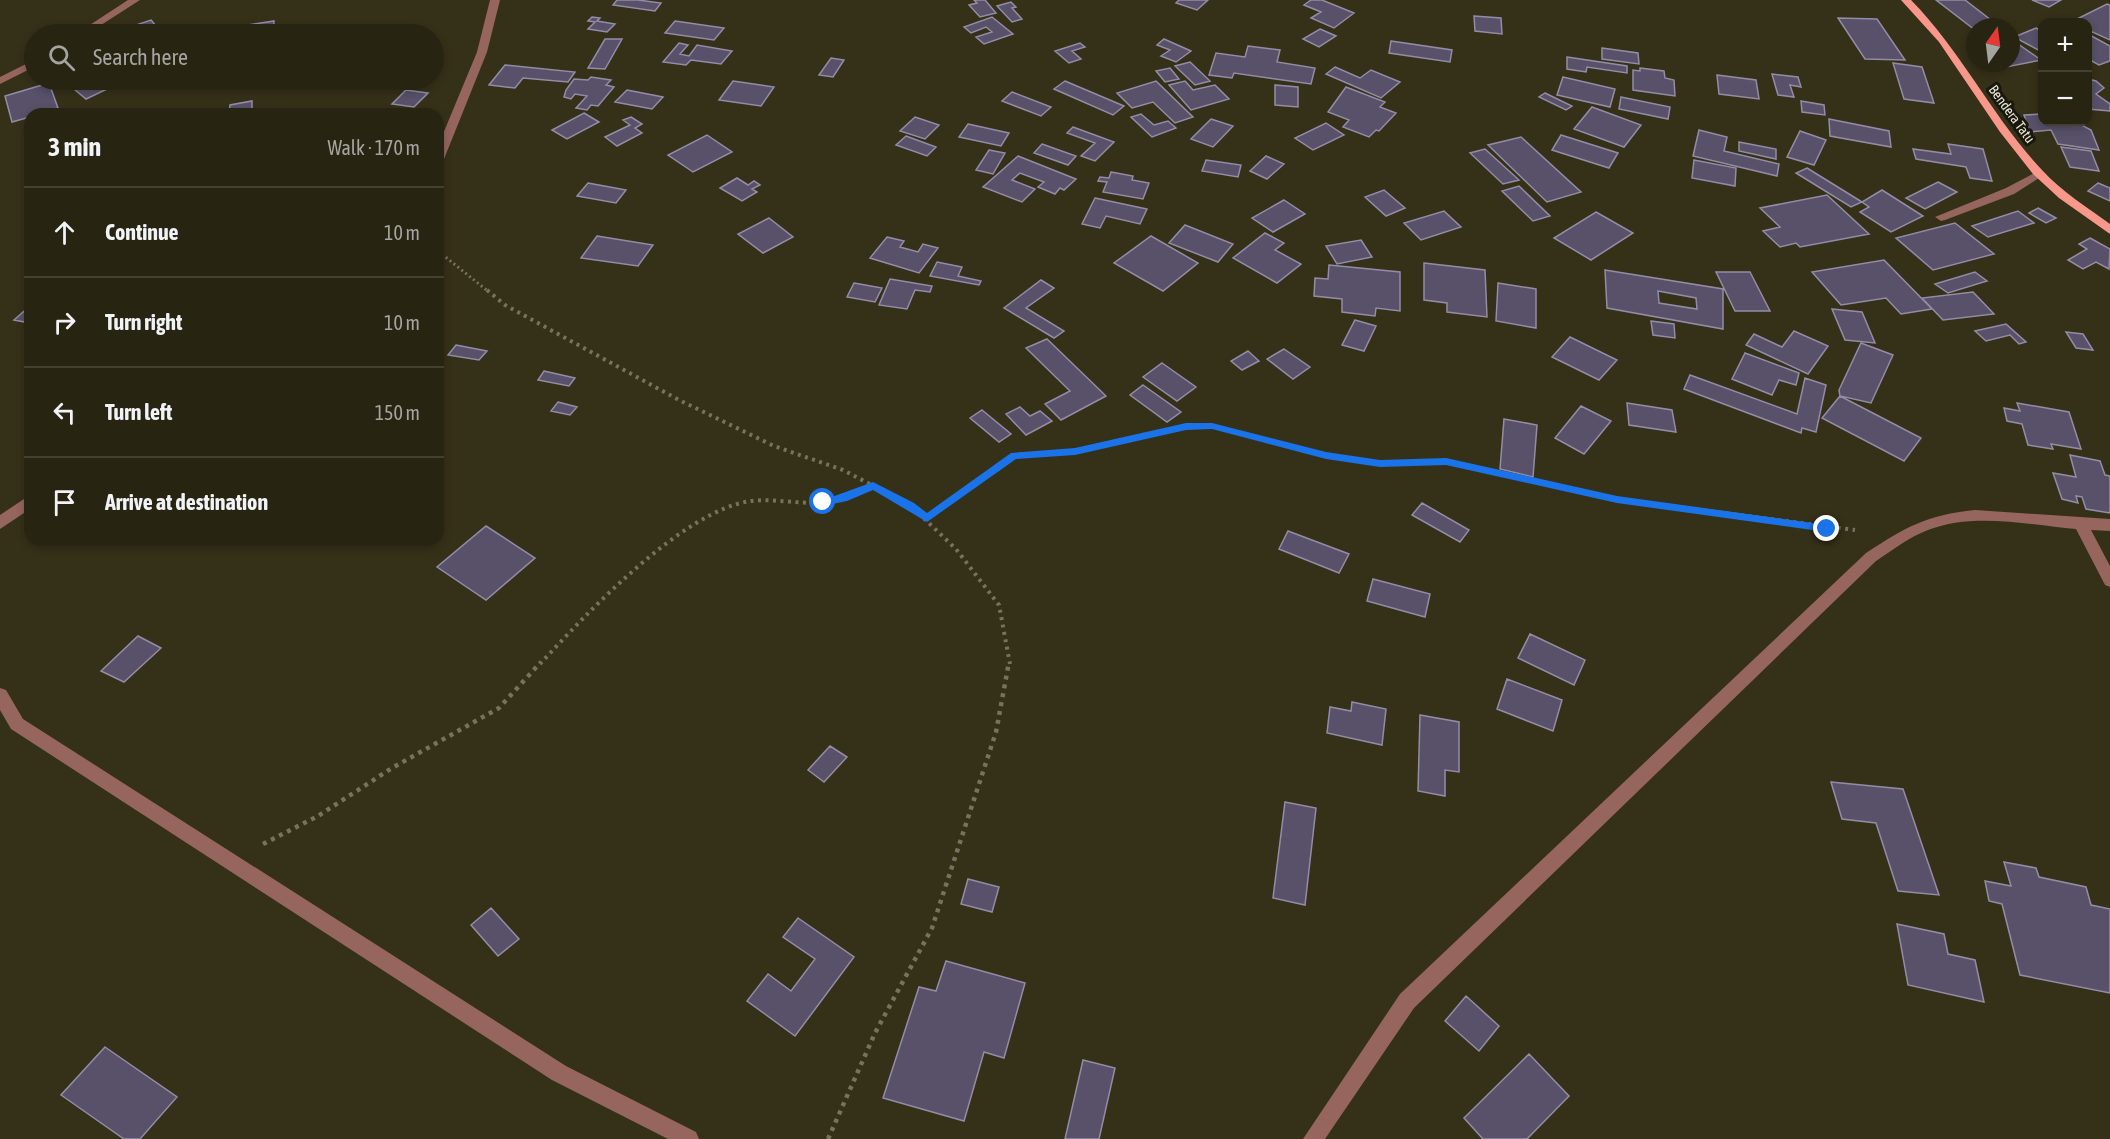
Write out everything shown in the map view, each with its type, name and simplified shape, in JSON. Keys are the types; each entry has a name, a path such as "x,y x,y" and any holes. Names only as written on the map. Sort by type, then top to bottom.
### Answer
{"main road":[{"name":"Bendera Tatu","path":"1906,0 1929,21 1999,123 2038,174 2110,230"}],"street":[{"path":"97,24 135,0"},
{"path":"444,144 482,52 495,0"},
{"path":"0,81 24,68"},
{"path":"1941,217 2010,191 2038,174"},
{"path":"0,523 24,505"},
{"path":"1313,1139 1407,1001 1862,565 1908,533 1930,523 1988,514 2081,525 2110,525"},
{"path":"2081,525 2110,581"},
{"path":"0,695 17,724 559,1073 689,1139"}],"path":[{"path":"444,256 505,305 679,400 774,446 843,470 910,505 956,549 999,605 1010,666 996,732 932,928 875,1033 828,1139"},
{"path":"927,519 1014,455 1075,451 1186,427 1212,426 1326,456 1380,464 1446,461 1617,499 1827,529 1908,533"},
{"path":"231,861 318,816 392,768 499,708 584,616 673,538 698,521 724,509 751,501 823,502 847,497 873,486"}],"building":[{"path":"617,0 661,3 655,11 613,5"},
{"path":"974,0 985,0 996,13 980,17 969,5 977,3"},
{"path":"1179,0 1208,0 1197,10 1176,3"},
{"path":"1311,0 1322,0 1354,13 1334,28 1311,18 1321,12 1304,5"},
{"path":"1936,0 1965,0 1988,18 1966,18 1966,23"},
{"path":"2032,0 2061,0 2049,7"},
{"path":"1011,2 1016,7 1012,8 1022,19 1012,22 997,6"},
{"path":"2107,4 2110,5 2110,40 2092,32 2092,18 2079,18"},
{"path":"1474,16 1501,18 1502,34 1475,31"},
{"path":"592,17 600,18 597,21 615,24 607,32 588,29 595,22 588,21"},
{"path":"992,17 1013,34 984,44 976,37 992,32 986,27 971,33 964,27"},
{"path":"1838,18 1877,19 1905,60 1865,59"},
{"path":"151,20 154,24 139,24"},
{"path":"274,21 274,24 254,24"},
{"path":"675,21 724,28 714,40 665,33"},
{"path":"1320,29 1336,36 1319,47 1303,39"},
{"path":"2038,29 2038,50 2020,40 2020,35"},
{"path":"2092,36 2110,46 2110,61 2099,65 2092,61"},
{"path":"605,39 622,39 605,69 588,68"},
{"path":"1164,39 1191,51 1176,62 1161,56 1170,50 1157,45"},
{"path":"1391,41 1452,50 1450,62 1389,53"},
{"path":"679,43 688,45 680,54 689,56 697,45 732,51 721,64 691,60 686,65 663,62"},
{"path":"1080,43 1085,47 1072,51 1081,59 1069,63 1055,51"},
{"path":"2020,45 2038,58 2038,61 2020,64"},
{"path":"1248,46 1280,50 1277,62 1315,68 1311,84 1234,73 1232,78 1209,75 1216,53 1245,57"},
{"path":"1602,48 1638,53 1639,64 1602,59"},
{"path":"1567,57 1627,66 1627,73 1587,67 1586,72 1567,69"},
{"path":"831,58 844,60 833,77 819,75"},
{"path":"1190,62 1210,81 1195,85 1175,66"},
{"path":"1893,63 1922,67 1934,103 1904,99"},
{"path":"505,65 575,72 568,82 523,78 515,88 489,85"},
{"path":"1335,67 1360,78 1371,70 1400,82 1381,98 1326,74"},
{"path":"1170,68 1179,79 1165,82 1156,71"},
{"path":"1640,68 1664,71 1665,78 1674,80 1675,96 1633,90 1633,70 1640,71"},
{"path":"1772,74 1798,77 1801,87 1790,85 1794,97 1778,95"},
{"path":"1717,75 1756,80 1759,99 1719,94"},
{"path":"591,77 611,80 606,85 614,87 598,106 591,105 587,110 576,108 587,96 575,94 571,99 564,97 566,90 574,79 588,80"},
{"path":"1563,77 1615,89 1610,107 1557,95"},
{"path":"2092,80 2104,88 2096,94 2110,104 2110,111 2092,109"},
{"path":"733,81 774,87 761,106 719,100"},
{"path":"1065,81 1124,106 1113,115 1054,89"},
{"path":"1156,81 1193,117 1175,123 1153,102 1132,108 1117,93"},
{"path":"1185,81 1193,90 1215,85 1229,99 1191,110 1169,85"},
{"path":"1275,85 1298,87 1298,107 1275,105"},
{"path":"1346,87 1385,102 1380,107 1396,113 1379,131 1376,130 1369,137 1343,127 1349,120 1328,112"},
{"path":"25,90 52,90 58,108 24,108 24,119 12,122 5,96"},
{"path":"75,90 105,90 86,99"},
{"path":"406,90 428,93 414,107 392,104"},
{"path":"627,90 663,97 652,109 615,102"},
{"path":"1012,92 1051,107 1041,116 1002,101"},
{"path":"1545,93 1572,106 1566,110 1539,97"},
{"path":"1621,97 1670,107 1668,119 1619,109"},
{"path":"252,101 252,108 230,108 230,105"},
{"path":"1801,101 1824,105 1825,115 1802,112"},
{"path":"1592,107 1641,125 1624,147 1574,129"},
{"path":"584,113 599,122 567,139 552,130"},
{"path":"1141,114 1154,125 1168,121 1176,128 1152,137 1131,117"},
{"path":"2038,114 2038,126 2084,126 2091,130 2099,150 2058,144 2051,130 2029,132 2024,115"},
{"path":"631,117 642,124 635,128 642,133 617,146 605,137 630,125 623,120"},
{"path":"915,117 939,125 925,139 900,131"},
{"path":"1211,119 1233,126 1213,147 1191,139"},
{"path":"1829,119 1889,131 1891,147 1830,136"},
{"path":"1326,123 1344,135 1313,150 1295,138"},
{"path":"968,124 1009,133 1001,146 959,137"},
{"path":"1073,127 1114,142 1095,161 1081,156 1095,143 1067,133"},
{"path":"1699,130 1727,137 1724,151 1779,164 1777,176 1693,156"},
{"path":"1800,131 1826,140 1814,165 1787,157"},
{"path":"707,135 732,152 693,172 668,155"},
{"path":"1561,135 1618,153 1609,168 1552,150"},
{"path":"906,136 936,147 927,156 896,145"},
{"path":"1521,137 1581,192 1547,202 1488,145"},
{"path":"1739,142 1776,149 1776,159 1739,151"},
{"path":"1042,144 1076,156 1068,165 1034,153"},
{"path":"1948,144 1983,149 1992,181 1970,178 1966,167 1916,159 1913,149 1951,154"},
{"path":"2061,147 2091,151 2099,171 2070,167"},
{"path":"1485,149 1519,180 1503,184 1470,153"},
{"path":"989,150 1005,153 993,174 976,170"},
{"path":"1018,156 1076,179 1064,190 1060,188 1055,194 1038,187 1044,182 1020,173 1012,180 1035,189 1022,202 983,187"},
{"path":"1266,156 1284,164 1267,179 1250,171"},
{"path":"1206,160 1241,165 1238,177 1202,171"},
{"path":"1694,160 1736,168 1735,186 1692,178"},
{"path":"1807,168 1862,202 1851,207 1796,173"},
{"path":"1111,172 1133,176 1132,180 1149,183 1143,199 1103,192 1107,182 1098,181 1100,177 1109,178"},
{"path":"737,178 748,185 754,181 760,185 752,189 757,192 742,201 720,188"},
{"path":"1938,182 1957,192 1925,209 1906,198"},
{"path":"588,183 626,190 616,203 577,196"},
{"path":"2098,183 2110,188 2110,201 2088,191"},
{"path":"1519,186 1550,216 1533,221 1502,191"},
{"path":"1384,190 1405,208 1386,216 1365,197"},
{"path":"1882,190 1923,216 1891,232 1860,212 1869,207 1862,202"},
{"path":"1827,195 1869,234 1800,247 1796,243 1780,247 1763,231 1780,227 1760,208"},
{"path":"1095,198 1147,209 1140,224 1106,216 1100,228 1082,224"},
{"path":"1284,200 1305,214 1273,232 1252,218"},
{"path":"2038,208 2056,218 2046,223 2029,213"},
{"path":"1444,211 1461,227 1421,240 1404,223"},
{"path":"2018,211 2034,223 1988,237 1972,226"},
{"path":"1596,212 1633,233 1591,260 1554,238"},
{"path":"769,218 793,237 763,253 738,234"},
{"path":"1955,223 1994,254 1933,270 1896,238"},
{"path":"1185,225 1233,244 1218,262 1169,243"},
{"path":"1265,233 1284,243 1275,250 1301,264 1277,283 1233,258"},
{"path":"597,236 653,245 638,266 581,258"},
{"path":"1151,236 1198,263 1163,291 1114,263"},
{"path":"887,237 904,241 900,247 918,252 923,244 938,248 919,273 870,258"},
{"path":"2090,238 2110,249 2109,269 2096,262 2083,269 2068,260 2087,249 2079,244"},
{"path":"1361,240 1372,257 1337,264 1326,246"},
{"path":"1884,260 1932,309 1901,314 1886,298 1841,305 1812,272"},
{"path":"937,262 962,267 958,276 981,281 979,285 930,276"},
{"path":"1424,263 1485,270 1487,317 1447,312 1447,303 1424,300"},
{"path":"1329,265 1400,272 1400,311 1376,308 1375,316 1342,312 1342,299 1314,296 1315,278 1328,279"},
{"path":"1605,270 1723,289 1723,329 1607,308","holes":["1658,291 1696,298 1697,309 1659,303"]},
{"path":"1716,272 1750,272 1770,311 1735,311"},
{"path":"1975,272 1987,281 1948,293 1935,284"},
{"path":"890,279 932,286 930,292 915,290 907,309 879,305"},
{"path":"1041,280 1054,288 1026,308 1064,331 1054,338 1004,308"},
{"path":"854,283 882,288 875,302 847,297"},
{"path":"1498,283 1536,289 1536,328 1496,321"},
{"path":"1973,292 1994,314 1943,320 1922,298"},
{"path":"1832,309 1862,312 1875,343 1845,340"},
{"path":"24,311 24,322 14,320"},
{"path":"1355,320 1376,326 1364,351 1342,345"},
{"path":"1651,321 1674,324 1675,338 1653,335"},
{"path":"2006,324 2026,342 2019,344 2010,335 1986,341 1975,331"},
{"path":"1794,331 1828,346 1808,374 1746,345 1754,334 1782,347"},
{"path":"2066,332 2083,334 2093,350 2076,348"},
{"path":"1570,337 1617,360 1599,380 1552,357"},
{"path":"1047,339 1106,396 1061,420 1045,404 1070,391 1026,348"},
{"path":"1861,343 1893,355 1871,403 1840,396 1839,390"},
{"path":"456,345 487,351 479,360 448,355"},
{"path":"1284,349 1310,367 1293,379 1267,359"},
{"path":"1248,351 1259,361 1242,370 1231,361"},
{"path":"1745,353 1799,373 1796,385 1779,380 1772,395 1732,379"},
{"path":"1162,363 1196,387 1177,401 1143,377"},
{"path":"544,371 575,378 569,386 538,380"},
{"path":"1690,375 1797,414 1805,378 1826,385 1816,432 1802,428 1801,433 1684,389"},
{"path":"1143,385 1181,412 1167,422 1130,395"},
{"path":"1840,396 1921,438 1904,461 1822,418"},
{"path":"558,402 577,407 570,415 551,411"},
{"path":"1627,403 1672,410 1676,432 1629,425"},
{"path":"2017,403 2069,412 2081,449 2051,444 2053,449 2028,445 2022,424 2007,421 2004,408 2020,411"},
{"path":"1581,406 1611,421 1584,454 1555,438"},
{"path":"1020,407 1030,416 1040,411 1052,421 1026,435 1006,414"},
{"path":"982,410 1011,434 999,442 970,418"},
{"path":"1504,419 1537,425 1533,477 1500,469"},
{"path":"2070,455 2100,461 2105,475 2110,476 2110,513 2086,509 2082,497 2076,496 2078,503 2062,499 2053,473 2076,477"},
{"path":"1422,503 1469,530 1460,542 1412,515"},
{"path":"486,526 535,558 486,600 437,567"},
{"path":"1288,531 1349,554 1339,573 1279,549"},
{"path":"1373,579 1430,594 1425,617 1367,601"},
{"path":"1530,634 1585,660 1574,685 1518,658"},
{"path":"138,636 161,648 124,682 101,671"},
{"path":"1507,679 1562,700 1553,731 1497,709"},
{"path":"1352,702 1386,709 1382,745 1327,733 1330,707 1351,711"},
{"path":"1420,715 1459,722 1459,772 1445,770 1445,796 1418,791"},
{"path":"830,746 847,757 824,782 808,770"},
{"path":"1831,782 1903,789 1939,895 1898,891 1876,823 1842,819"},
{"path":"1285,802 1316,808 1305,905 1273,898"},
{"path":"2004,862 2036,868 2039,877 2086,887 2091,905 2110,909 2110,993 2020,975 2002,904 1989,901 1985,881 2011,886"},
{"path":"968,879 999,887 992,912 961,904"},
{"path":"491,908 519,939 498,956 471,925"},
{"path":"798,918 854,957 795,1036 747,1001 768,974 791,991 815,959 783,937"},
{"path":"1897,924 1944,934 1948,954 1975,960 1984,1002 1908,985"},
{"path":"946,961 1025,983 1004,1058 984,1052 964,1121 883,1098 919,987 936,991"},
{"path":"1466,996 1499,1026 1479,1051 1445,1021"},
{"path":"105,1047 177,1097 140,1139 124,1139 61,1095"},
{"path":"1529,1054 1569,1096 1527,1139 1483,1139 1464,1118"},
{"path":"1083,1060 1115,1068 1099,1139 1065,1139"}],"route":[{"path":"823,502 847,497 873,486 910,505 927,519 989,471 1014,455 1075,451 1186,427 1212,426 1245,432 1326,456 1380,464 1446,461 1617,499 1827,529"}]}
